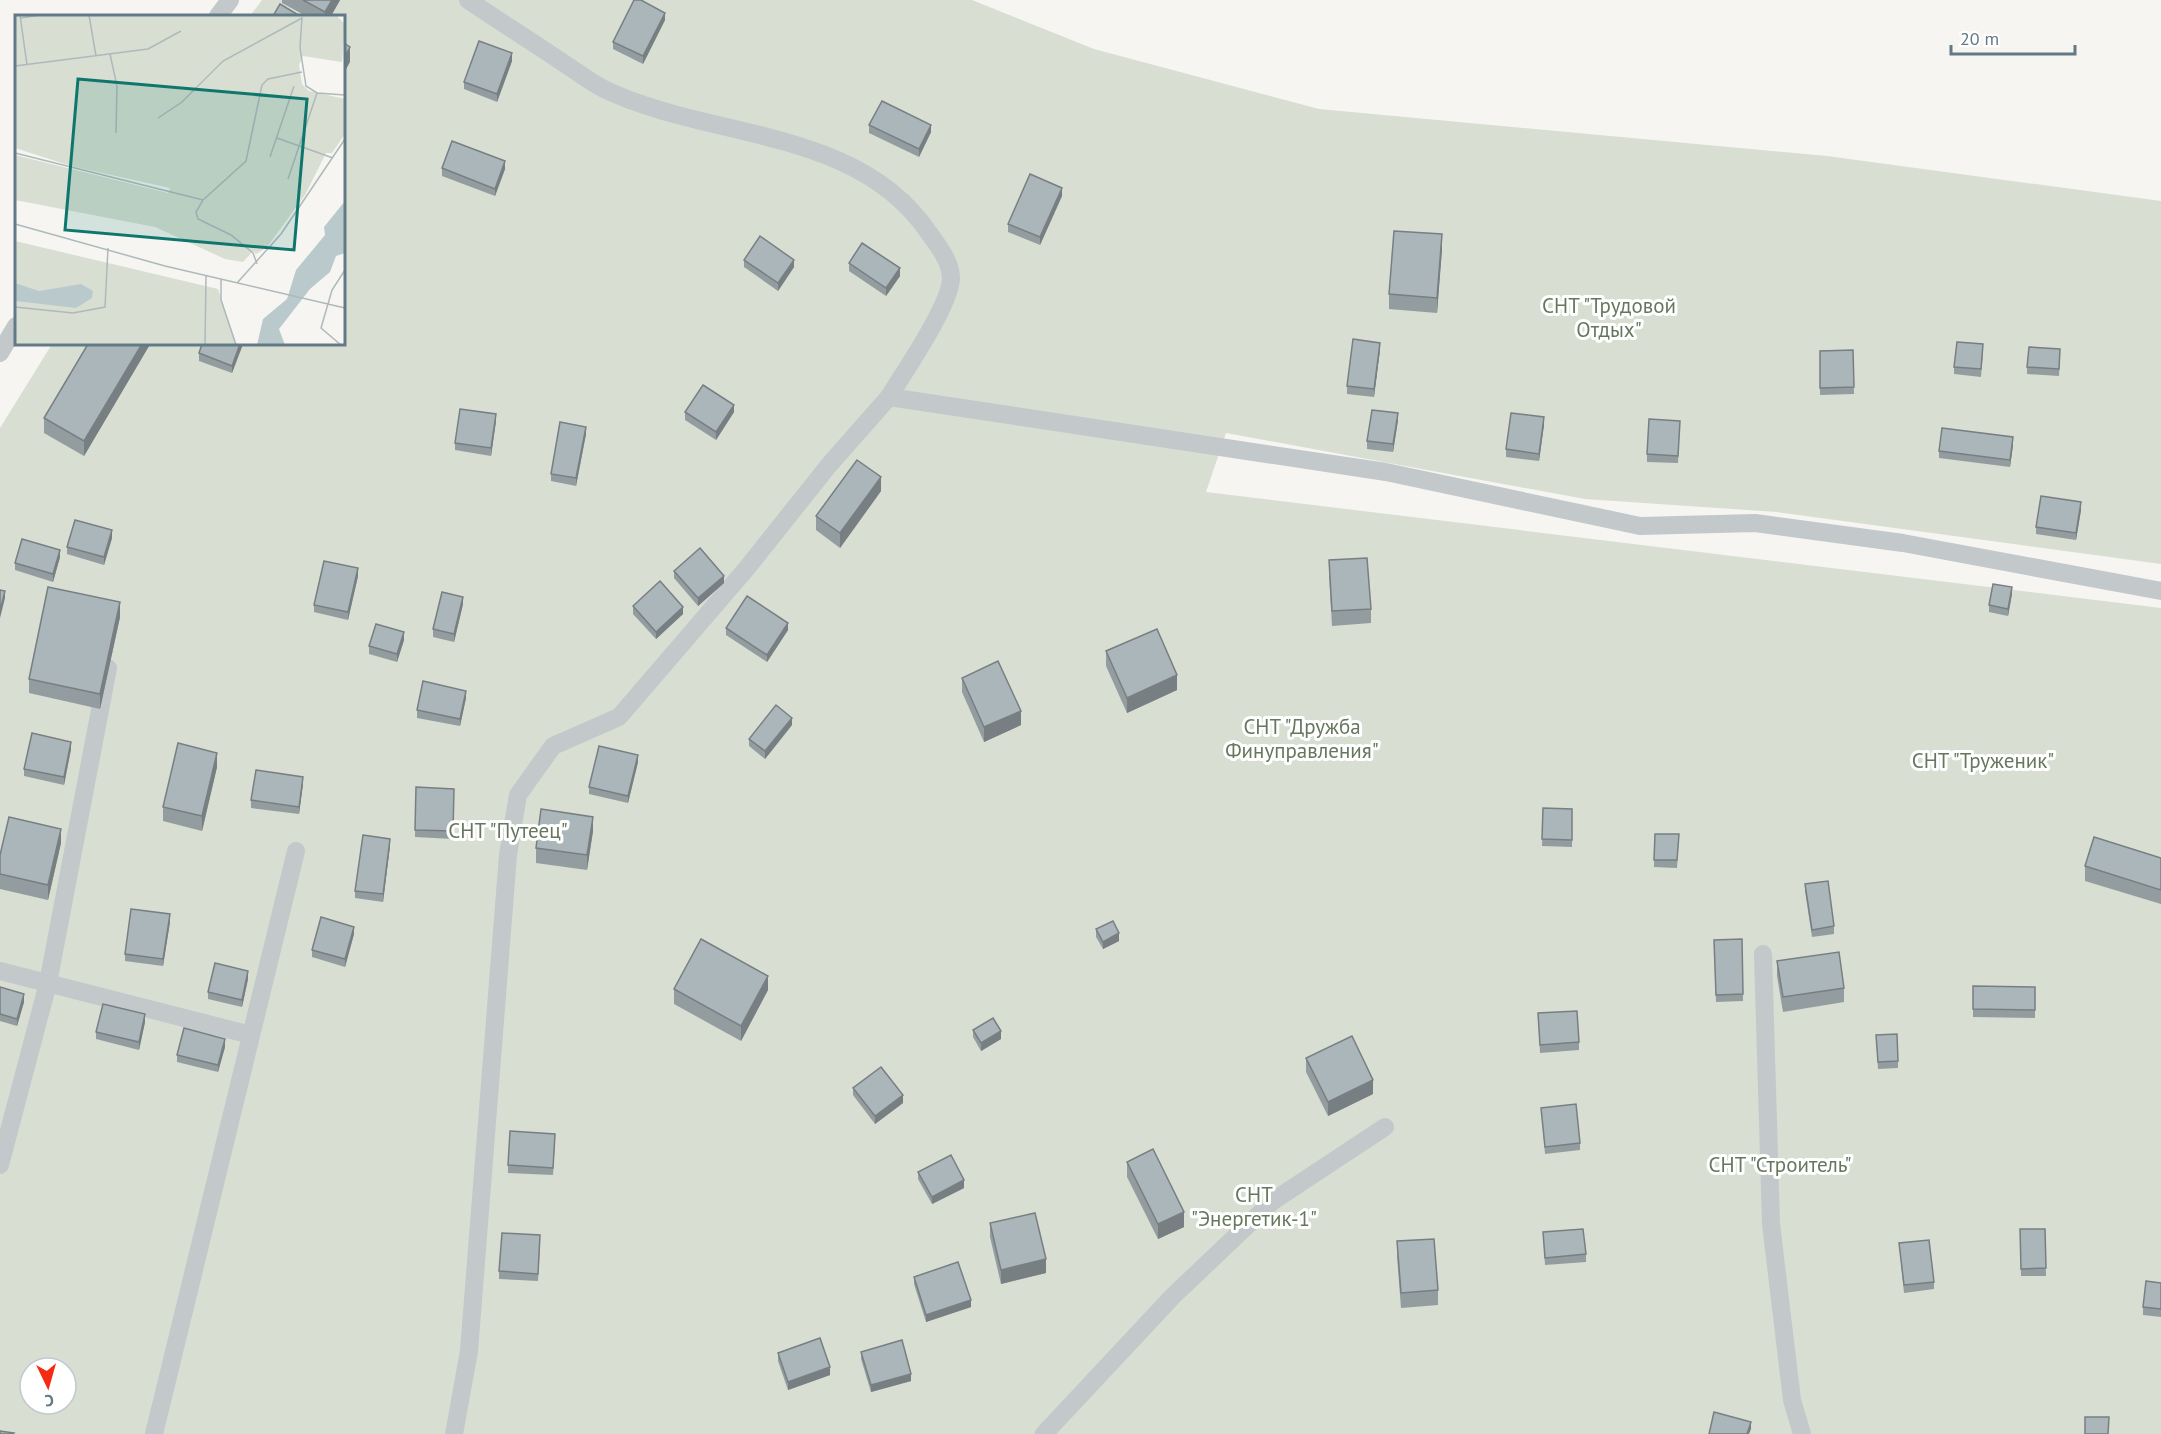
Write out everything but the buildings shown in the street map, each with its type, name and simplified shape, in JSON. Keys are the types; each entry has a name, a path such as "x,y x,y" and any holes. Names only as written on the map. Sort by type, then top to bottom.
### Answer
{"lane":[{"path":"219,15 230,0"},
{"path":"454,1434 469,1351 507,855 518,795 553,746 619,717 747,568 829,465 889,397 945,302 951,278 944,255 910,210 886,187 837,161 780,139 658,109 604,89 468,0"},
{"path":"0,353 15,328"},
{"path":"889,397 1386,472 1640,526 1755,523 1903,543 2161,591"},
{"path":"0,1165 48,983 108,668"},
{"path":"154,1434 296,851"},
{"path":"1762,954 1771,1224 1792,1400 1802,1434"},
{"path":"0,971 251,1035"},
{"path":"1044,1434 1173,1296 1273,1201 1385,1126"}],"green space":[{"path":"262,0 972,0 1094,49 1319,109 1827,156 2161,201 2161,564 1777,512 1585,499 1226,433 1206,492 2161,608 2161,1434 0,1434 0,428 51,345 345,345 345,15 251,15"}],"park label":[{"name":"СНТ \"Трудовой Отдых\"","path":"1609,318"},
{"name":"СНТ \"Дружба Финуправления\"","path":"1302,739"},
{"name":"СНТ \"Труженик\"","path":"1983,761"},
{"name":"СНТ \"Путеец\"","path":"508,831"},
{"name":"СНТ \"Строитель\"","path":"1780,1165"},
{"name":"СНТ \"Энергетик-1\"","path":"1254,1207"}]}
